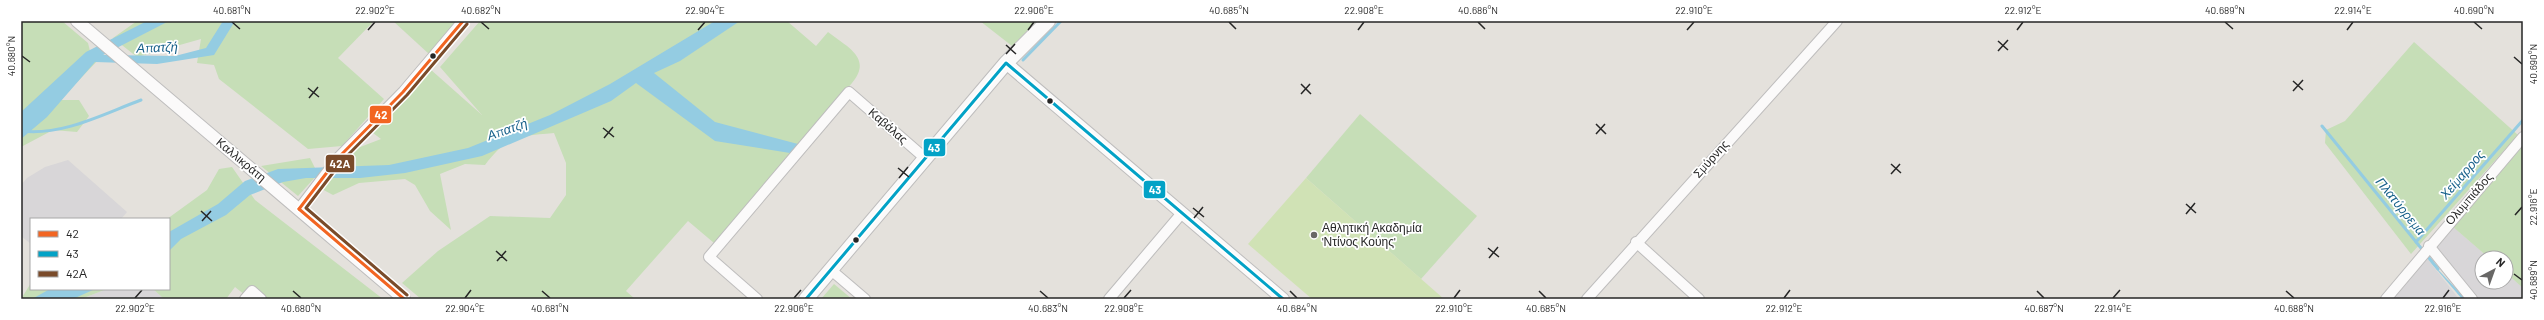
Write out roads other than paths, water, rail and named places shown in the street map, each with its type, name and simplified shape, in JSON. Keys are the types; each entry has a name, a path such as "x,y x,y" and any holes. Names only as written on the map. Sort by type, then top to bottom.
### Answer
{"main road":[{"path":"806,299 1006,63 1048,21"}],"street":[{"name":"Καλλικράτη","path":"77,21 404,299"},
{"path":"299,210 338,158 403,92 463,21"},
{"name":"Σμύρνης","path":"1587,299 1636,242 1836,21"},
{"path":"1006,63 1283,299"},
{"name":"Καβάλας","path":"757,299 709,257 849,92 926,159"},
{"name":"Ολυμπιάδος","path":"2386,299 2429,246 2523,137"},
{"path":"1109,299 1182,213"},
{"path":"1636,242 1699,299"},
{"path":"2429,246 2472,299"},
{"path":"831,270 865,299"},
{"path":"245,299 252,291 261,299"}],"water":[{"path":"147,21 169,21 103,55 175,56 206,48 223,21 235,21 214,55 157,64 95,62 47,117 21,139 21,112 86,52"},
{"path":"715,21 740,21 680,61 654,73 715,122 798,144 790,153 715,141 636,83 611,101 482,156 405,173 360,178 306,178 283,182 250,195 226,215 181,239 170,250 170,231 218,204 245,181 278,169 389,165 468,148 550,115 610,84"},
{"path":"2426,257 2466,299 2462,299"},
{"path":"48,290 93,290 73,299 32,299"}],"waterway":[{"path":"1023,60 1061,21"},
{"name":"Απατζή","path":"21,131 37,132 67,127 82,123 141,100"},
{"name":"Χείμαρρος","path":"2416,242 2523,120"},
{"name":"Πλατύρρεμα","path":"2322,126 2438,269"}],"place":[{"name":"Αθλητική Ακαδημία 'Ντίνος Κούης'","path":"1314,235"}]}
